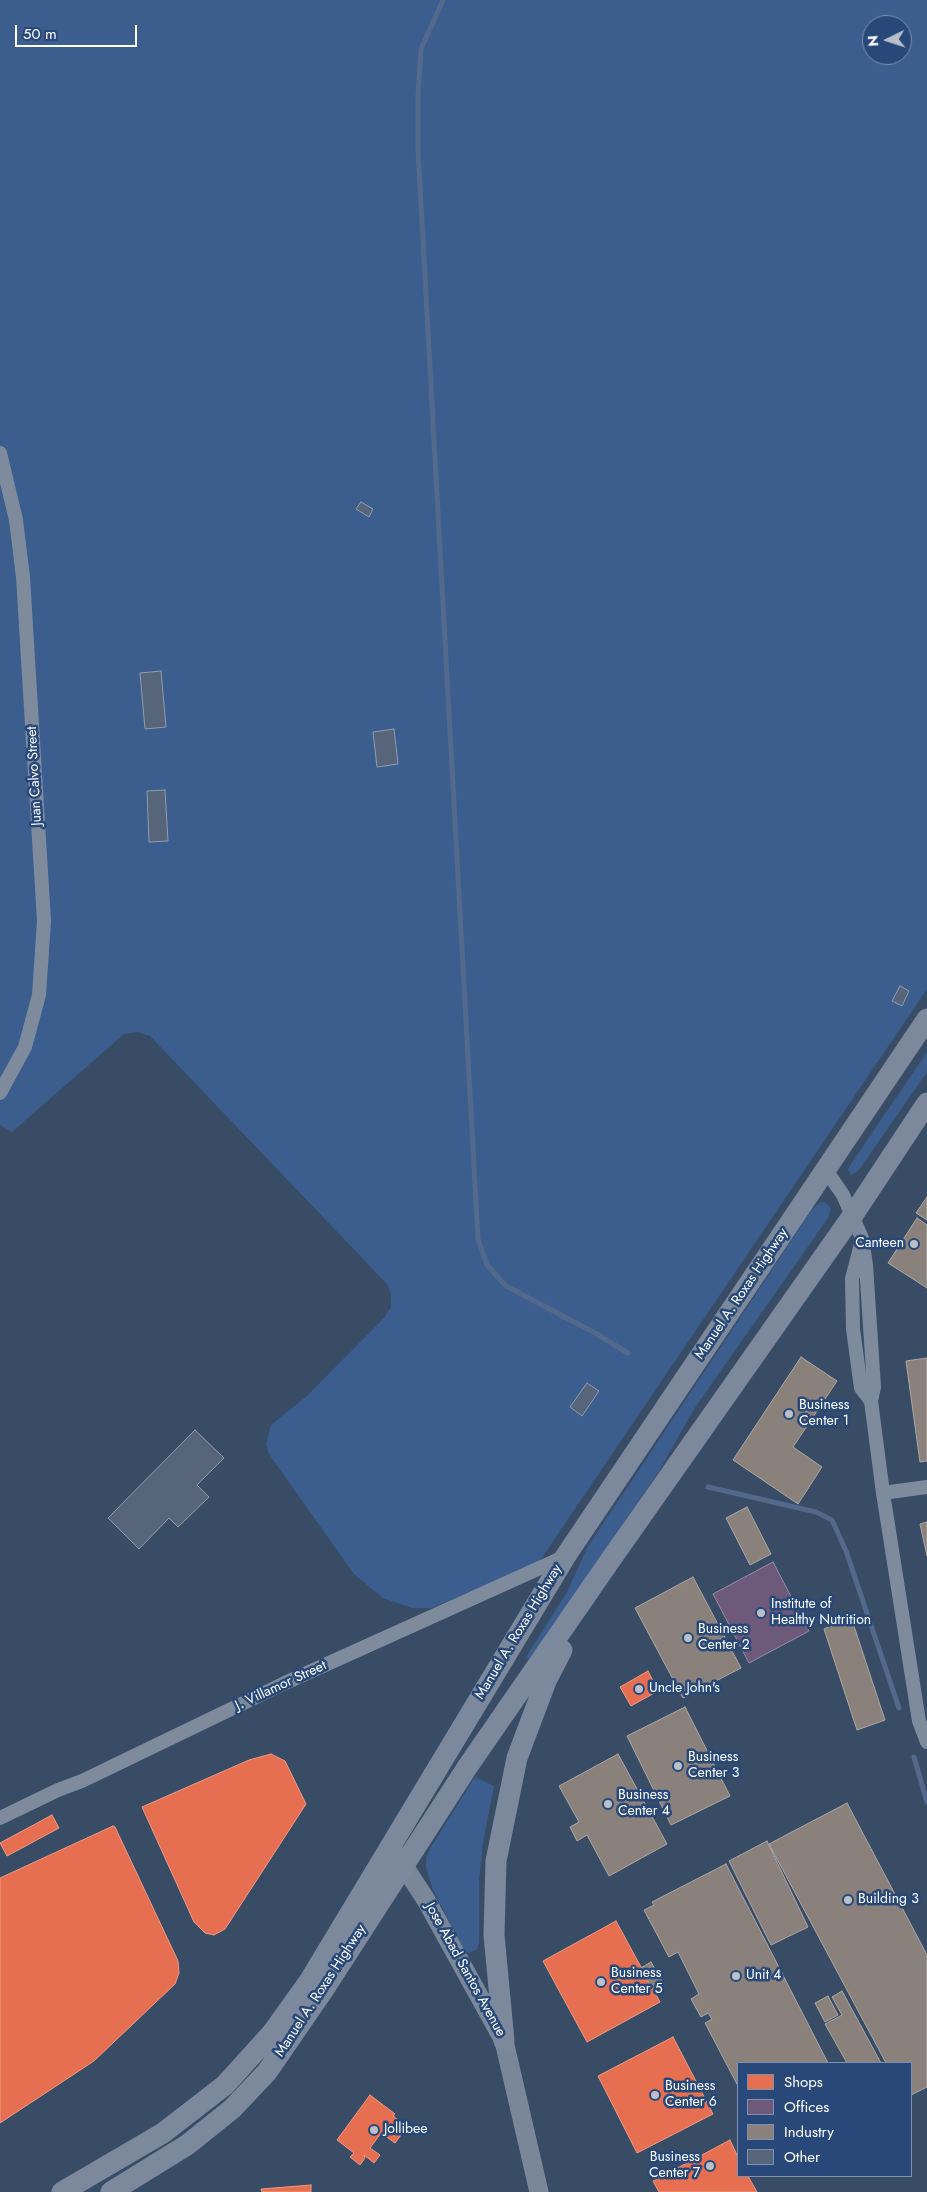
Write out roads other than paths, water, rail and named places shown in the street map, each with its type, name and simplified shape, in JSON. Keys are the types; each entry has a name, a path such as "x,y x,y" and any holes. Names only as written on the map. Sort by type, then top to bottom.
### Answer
{"main road":[{"name":"Manuel A. Roxas Highway","path":"62,2192 163,2133 225,2085 272,2033 310,1980 565,1557 927,1019"},
{"name":"Manuel A. Roxas Highway","path":"111,2192 187,2145 232,2109 266,2072 324,1989 468,1766 852,1215 927,1103"},
{"path":"504,2041 494,1935 496,1861 517,1758 546,1681 609,1562"},
{"name":"Jose Abad Santos Avenue","path":"390,1846 426,1900 504,2041 539,2192"}],"street":[{"name":"Juan Calvo Street","path":"0,453 16,520 23,577 44,921 39,995 26,1047 0,1094"},
{"path":"826,1170 852,1215 862,1238 852,1279 853,1329 861,1388 872,1401 883,1493 919,1721 927,1742"},
{"path":"883,1493 927,1487"},
{"name":"J. Villamor Street","path":"0,1818 58,1790 82,1781 285,1683 565,1557"}],"waterway":[{"path":"443,0 421,49 418,96 418,150 478,1239 487,1265 506,1286 595,1333 628,1353"},
{"path":"708,1487 816,1512 832,1520 846,1551 899,1708"},
{"path":"914,1757 927,1802"}],"place":[{"name":"Canteen","path":"914,1244"},
{"name":"Business Center 1","path":"789,1414"},
{"name":"Institute of Healthy Nutrition","path":"761,1613"},
{"name":"Business Center 2","path":"688,1638"},
{"name":"Uncle John's","path":"639,1689"},
{"name":"Business Center 3","path":"678,1766"},
{"name":"Business Center 4","path":"608,1804"},
{"name":"Building 3","path":"848,1900"},
{"name":"Unit 4","path":"736,1976"},
{"name":"Business Center 5","path":"601,1982"},
{"name":"Business Center 6","path":"655,2095"},
{"name":"Jollibee","path":"374,2130"},
{"name":"Business Center 7","path":"710,2166"}]}
